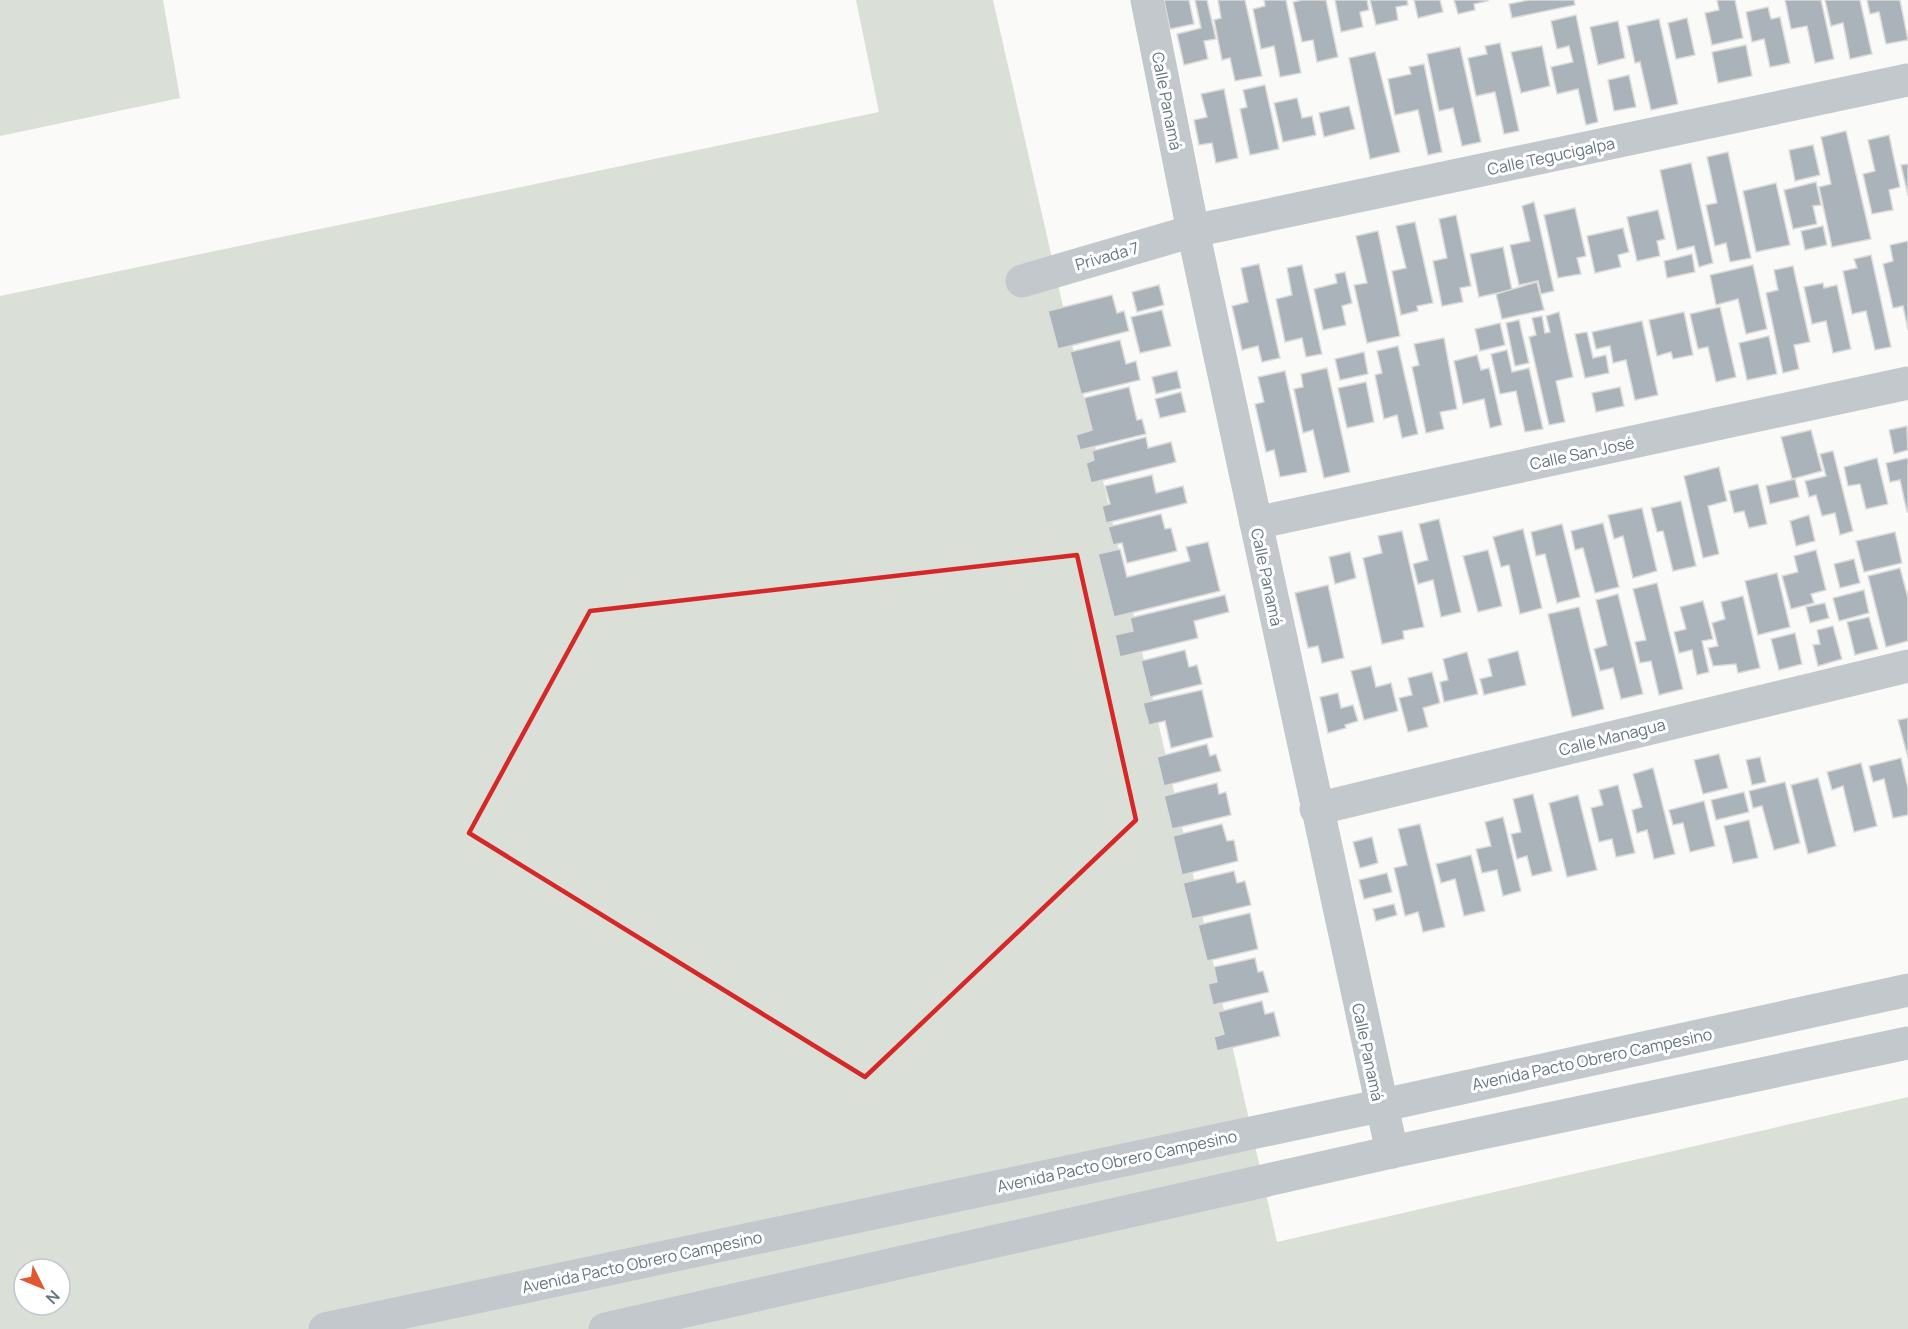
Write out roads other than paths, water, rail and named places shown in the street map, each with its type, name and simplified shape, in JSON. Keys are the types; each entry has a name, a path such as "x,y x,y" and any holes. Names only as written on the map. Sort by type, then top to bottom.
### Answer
{"street":[{"name":"Calle Panamá","path":"1147,0 1193,231 1380,1106 1392,1152"},
{"name":"Calle Tegucigalpa","path":"1193,231 1908,80"},
{"name":"Privada 7","path":"1022,281 1193,231"},
{"name":"Calle San José","path":"1256,523 1908,383"},
{"name":"Calle Managua","path":"1316,809 1908,666"},
{"name":"Avenida Pacto Obrero Campesino","path":"325,1329 1380,1106 1908,990"},
{"path":"605,1329 1392,1152 1908,1043"}]}
